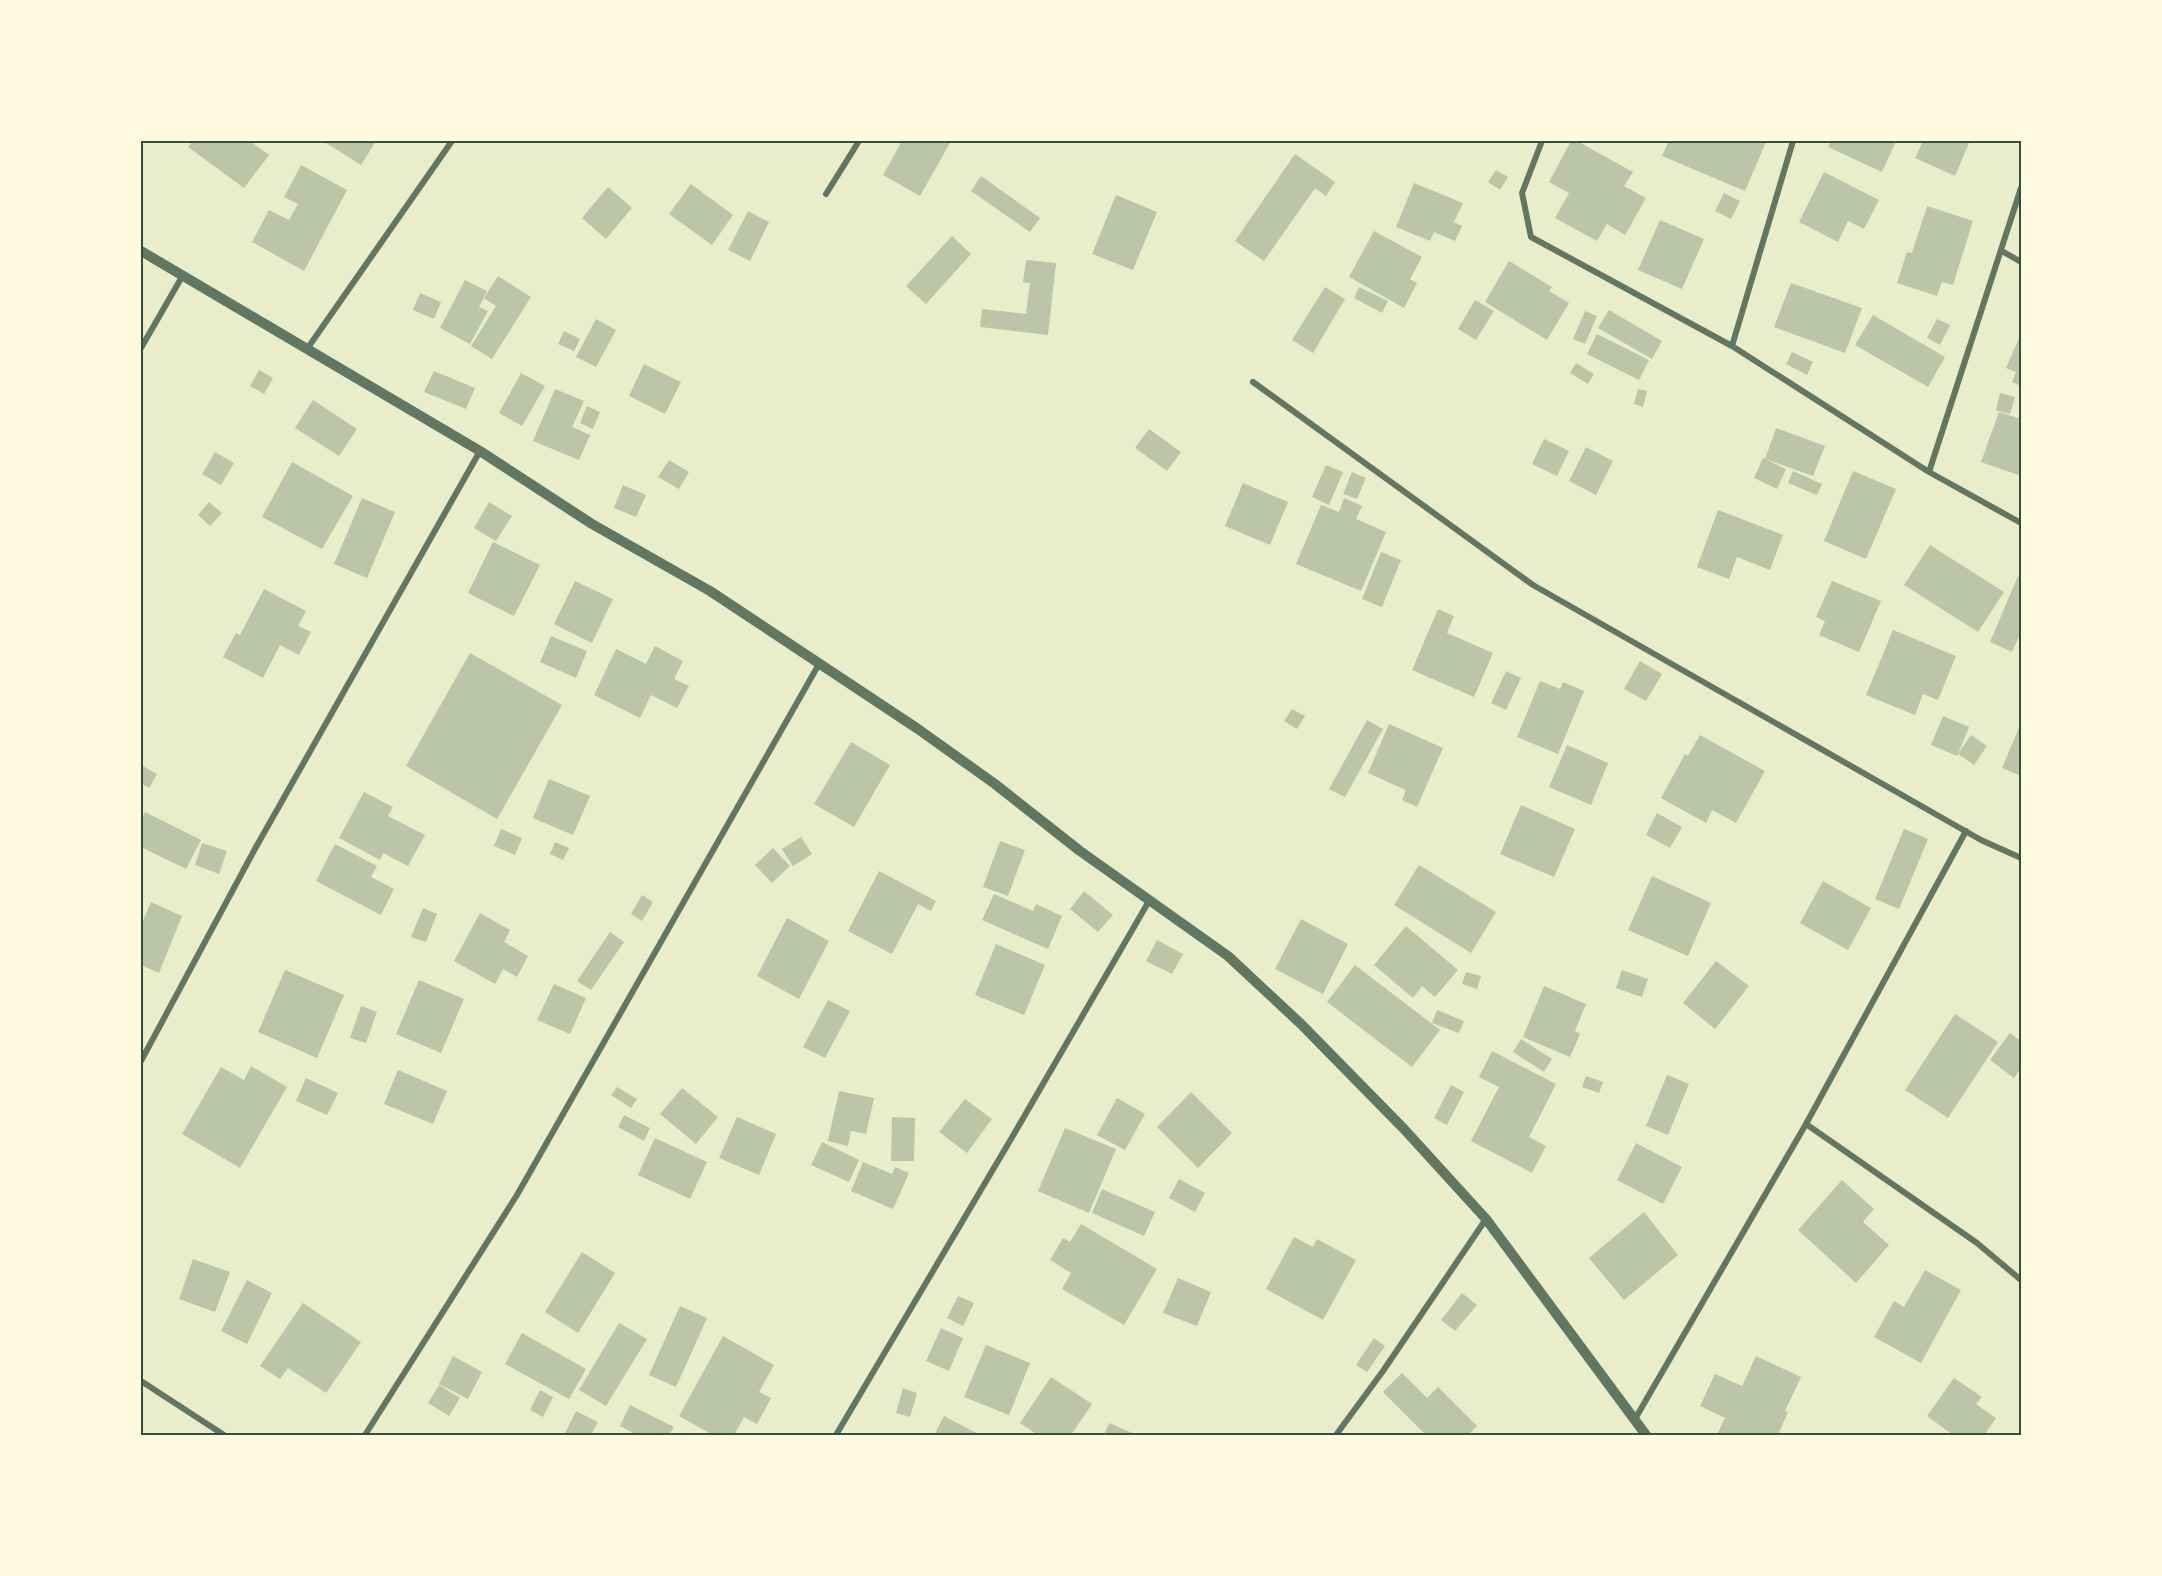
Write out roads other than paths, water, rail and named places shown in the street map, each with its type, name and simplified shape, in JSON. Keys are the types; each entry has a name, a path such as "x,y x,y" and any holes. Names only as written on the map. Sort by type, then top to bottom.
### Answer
{"street":[{"path":"307,349 452,141"},
{"path":"826,194 859,141"},
{"path":"1542,141 1522,193 1531,237 1732,346 1929,471 2021,524"},
{"path":"1732,346 1793,141"},
{"path":"1929,471 2021,188"},
{"path":"141,251 480,452 592,524 710,591 908,722 994,784 1080,851 1228,956 1301,1024 1404,1129 1486,1219 1646,1435"},
{"path":"2002,251 2021,262"},
{"path":"141,348 183,275"},
{"path":"1252,381 1533,585 1981,840 2021,858"},
{"path":"141,1061 256,847 480,452"},
{"path":"365,1435 517,1195 819,664"},
{"path":"1635,1419 1806,1124 1965,831"},
{"path":"836,1435 1149,901"},
{"path":"1806,1124 1977,1243 2021,1280"},
{"path":"1336,1435 1383,1371 1486,1219"},
{"path":"141,1381 224,1435"}]}
